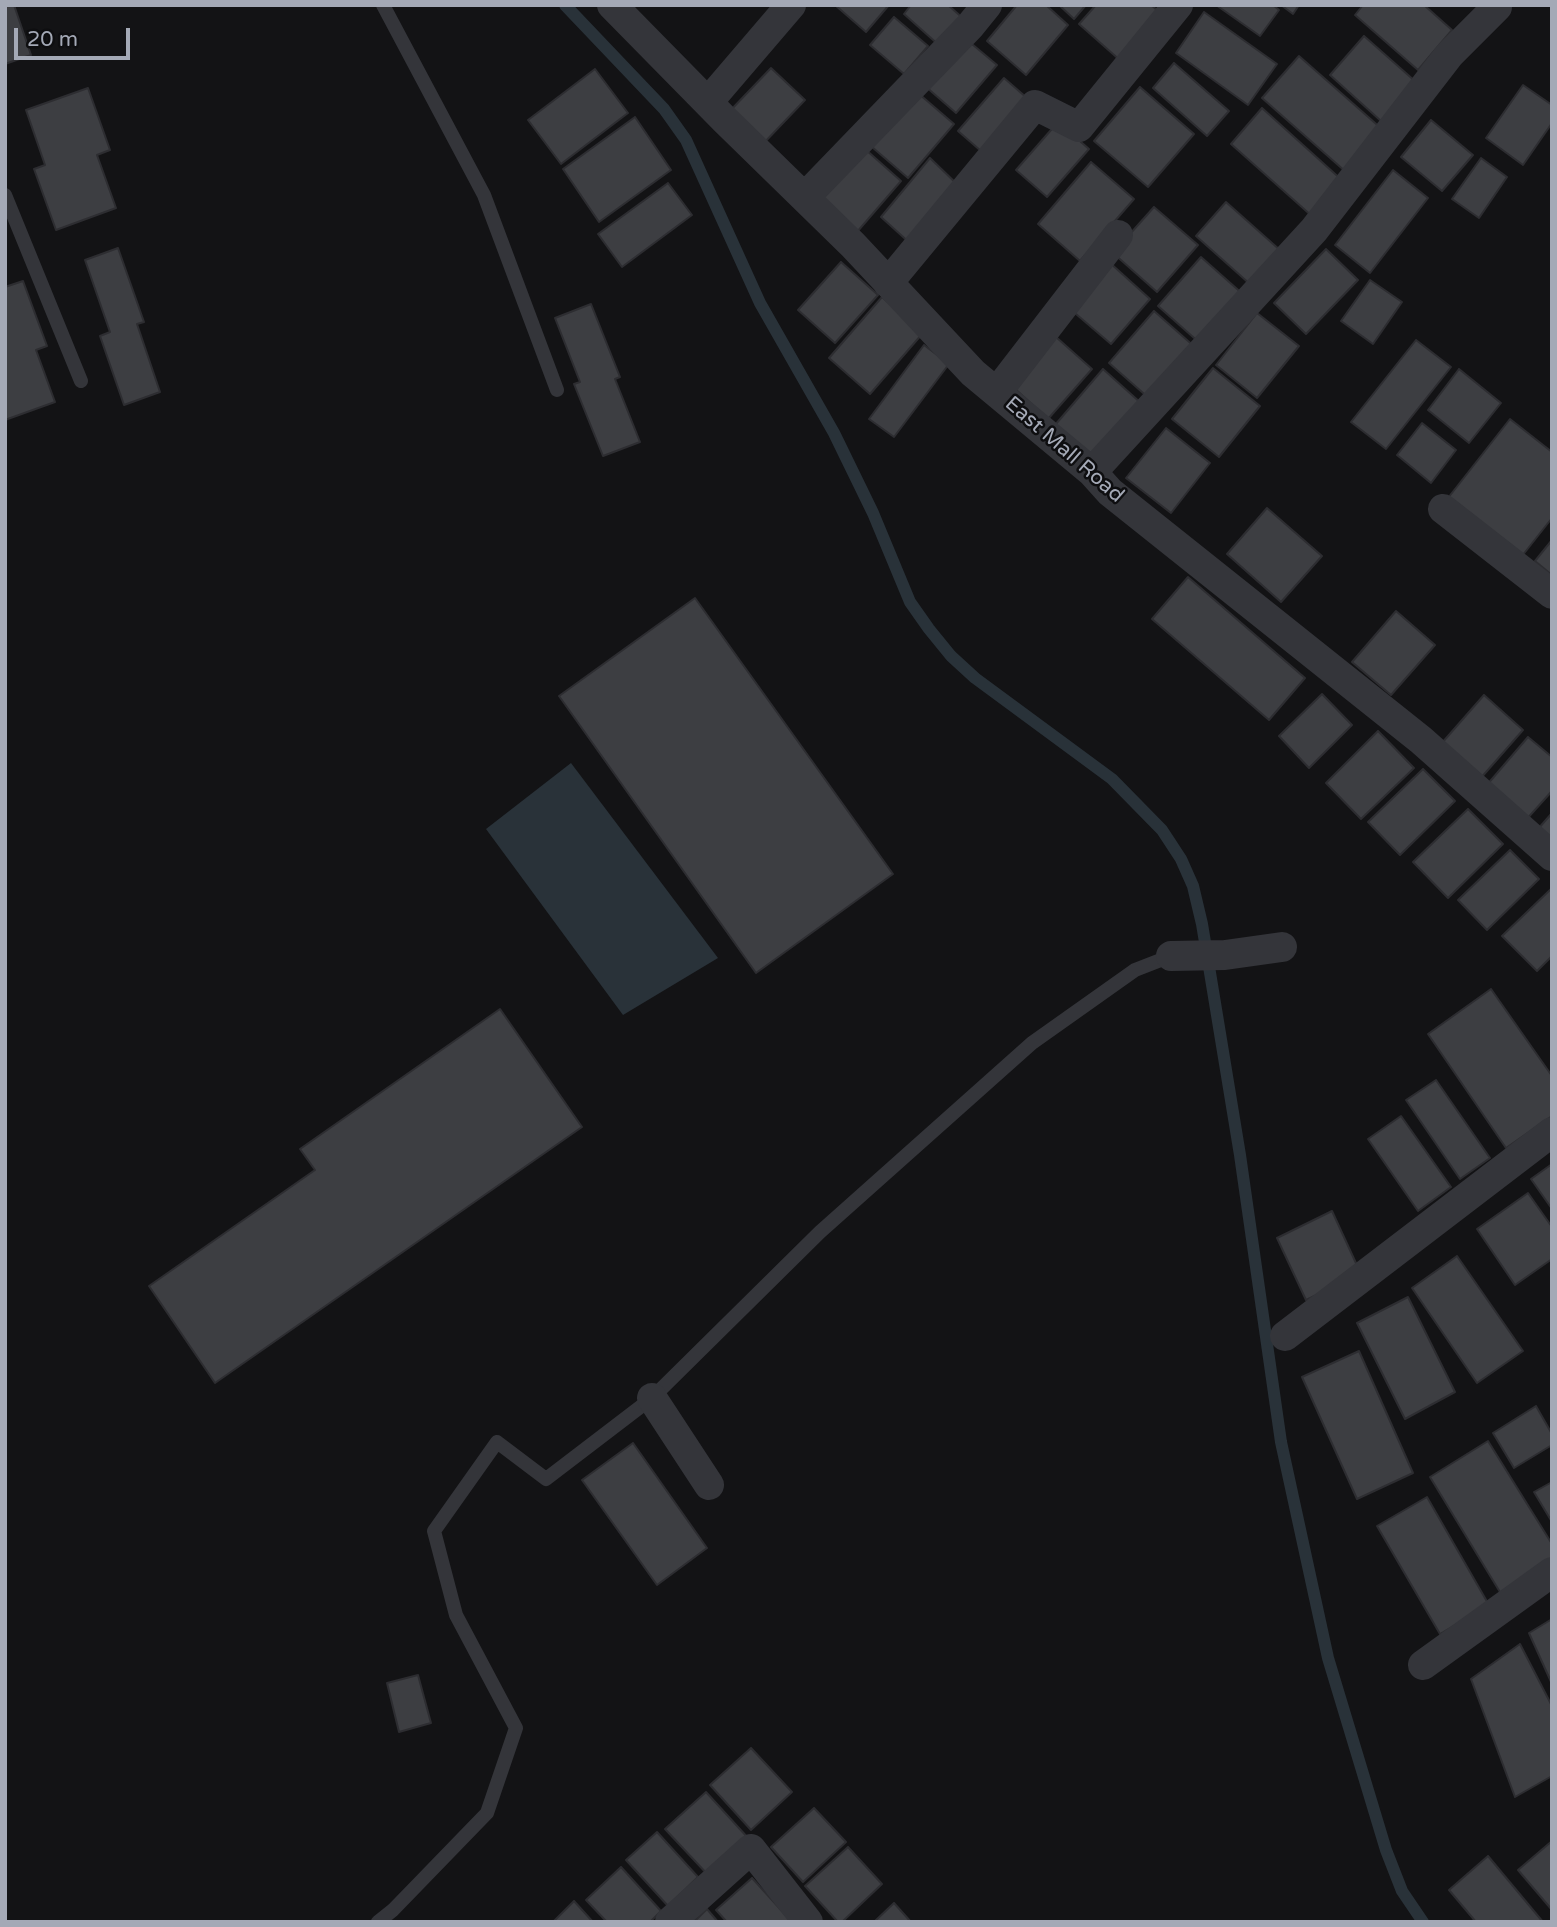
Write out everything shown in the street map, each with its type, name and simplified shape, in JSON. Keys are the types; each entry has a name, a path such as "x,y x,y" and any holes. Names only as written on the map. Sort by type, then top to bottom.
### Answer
{"street":[{"name":"East Mall Road","path":"612,5 805,197 973,373 1091,471 1110,492 1421,740 1552,856"},
{"path":"708,102 791,5"},
{"path":"805,197 987,5"},
{"path":"888,284 1035,105 1079,127 1178,5"},
{"path":"1091,471 1314,230 1449,55 1497,8"},
{"path":"997,391 1118,236"},
{"path":"1443,509 1552,594"},
{"path":"1171,956 1225,955 1282,947"},
{"path":"1285,1336 1552,1132"},
{"path":"652,1398 709,1485"},
{"path":"1423,1665 1552,1572"},
{"path":"670,1922 751,1849 808,1922"}],"lane":[{"path":"383,5 484,195 557,390"},
{"path":"5,195 81,380"},
{"path":"378,1922 393,1910 487,1813 516,1728 456,1615 435,1531 497,1442 546,1479 652,1398 820,1232 1032,1043 1135,970 1171,956"}],"shaded area":[{"path":"571,763 718,958 623,1015 486,829"}],"building":[{"path":"5,5 14,5 31,55 5,64"},
{"path":"835,5 889,5 866,32"},
{"path":"911,5 948,5 965,20 941,47 904,14"},
{"path":"1017,5 1046,5 1068,25 1026,75 987,41"},
{"path":"1059,5 1086,5 1074,19"},
{"path":"1096,5 1151,5 1163,15 1122,62 1079,24"},
{"path":"1216,5 1273,5 1279,10 1260,36"},
{"path":"1281,5 1299,5 1293,14"},
{"path":"1363,5 1424,5 1452,30 1418,70 1355,15"},
{"path":"1204,12 1277,64 1248,105 1176,53"},
{"path":"894,17 928,46 904,74 870,45"},
{"path":"1364,36 1416,82 1381,121 1330,75"},
{"path":"966,39 997,65 956,113 925,86"},
{"path":"1299,56 1383,130 1346,172 1262,98"},
{"path":"1174,63 1229,111 1207,136 1153,88"},
{"path":"771,68 805,100 761,146 727,114"},
{"path":"595,69 628,113 561,164 528,120"},
{"path":"1004,78 1035,105 989,158 958,131"},
{"path":"1523,85 1552,105 1552,123 1523,165 1486,138"},
{"path":"1140,87 1194,134 1148,187 1094,141"},
{"path":"88,88 110,150 97,155 116,208 56,230 34,169 45,165 26,110"},
{"path":"918,93 954,124 908,178 872,147"},
{"path":"1262,108 1344,182 1313,217 1231,144"},
{"path":"635,117 671,170 599,222 563,169"},
{"path":"1431,120 1473,155 1442,191 1401,157"},
{"path":"1058,122 1089,149 1047,197 1016,170"},
{"path":"865,149 901,181 857,232 821,200"},
{"path":"930,158 961,188 912,245 881,217"},
{"path":"1481,158 1507,177 1479,218 1452,199"},
{"path":"1091,162 1134,199 1080,261 1038,224"},
{"path":"1393,170 1428,198 1370,273 1335,245"},
{"path":"668,183 692,215 622,267 598,234"},
{"path":"1226,202 1281,251 1251,285 1196,236"},
{"path":"1154,207 1198,245 1157,292 1113,253"},
{"path":"118,248 144,322 137,324 160,392 124,405 100,336 110,332 85,260"},
{"path":"1326,249 1358,280 1306,334 1274,303"},
{"path":"1201,257 1245,296 1202,345 1158,306"},
{"path":"841,262 878,295 835,343 798,310"},
{"path":"1109,262 1150,299 1111,344 1069,308"},
{"path":"1370,280 1402,302 1373,344 1341,321"},
{"path":"23,281 47,346 36,350 55,402 5,420 5,287"},
{"path":"882,297 923,333 870,394 829,358"},
{"path":"591,304 620,377 615,379 640,442 603,456 574,384 580,382 555,318"},
{"path":"1154,311 1196,348 1151,400 1109,363"},
{"path":"1257,313 1299,346 1257,398 1216,365"},
{"path":"1056,337 1092,369 1048,419 1013,387"},
{"path":"1416,340 1451,367 1386,449 1351,422"},
{"path":"924,345 949,364 894,437 869,419"},
{"path":"1213,368 1260,406 1219,457 1172,419"},
{"path":"1103,369 1142,404 1094,460 1055,425"},
{"path":"1459,369 1501,403 1469,443 1428,410"},
{"path":"1510,419 1552,452 1552,518 1522,556 1448,498"},
{"path":"1422,423 1456,450 1431,483 1397,455"},
{"path":"1166,428 1210,463 1171,513 1126,478"},
{"path":"1267,508 1322,556 1281,602 1227,554"},
{"path":"1552,540 1552,575 1535,561"},
{"path":"1188,577 1305,678 1269,720 1152,619"},
{"path":"695,598 893,874 756,973 559,696"},
{"path":"1396,611 1435,645 1391,695 1352,662"},
{"path":"1322,694 1352,725 1309,768 1279,736"},
{"path":"1484,695 1523,730 1480,779 1441,744"},
{"path":"1378,731 1414,768 1361,819 1326,783"},
{"path":"1528,737 1552,757 1552,791 1525,821 1486,786"},
{"path":"1423,769 1455,801 1400,855 1368,822"},
{"path":"1468,809 1503,844 1448,898 1413,862"},
{"path":"1552,813 1552,841 1538,829"},
{"path":"1510,850 1539,879 1487,930 1458,900"},
{"path":"1552,888 1552,956 1537,971 1502,936"},
{"path":"1491,989 1552,1076 1552,1116 1506,1148 1428,1034"},
{"path":"500,1009 582,1127 215,1383 149,1286 315,1170 300,1149"},
{"path":"1436,1080 1490,1158 1460,1179 1406,1100"},
{"path":"1401,1116 1451,1187 1418,1211 1368,1139"},
{"path":"1552,1164 1552,1209 1531,1179"},
{"path":"1528,1193 1552,1227 1552,1259 1515,1285 1477,1229"},
{"path":"1332,1211 1361,1274 1306,1300 1277,1238"},
{"path":"1457,1256 1523,1351 1477,1383 1412,1288"},
{"path":"1408,1297 1455,1392 1405,1419 1357,1323"},
{"path":"1359,1351 1413,1473 1357,1499 1302,1377"},
{"path":"1536,1406 1552,1434 1552,1445 1514,1468 1493,1433"},
{"path":"1488,1441 1552,1544 1552,1567 1503,1597 1430,1477"},
{"path":"633,1443 707,1548 657,1585 582,1480"},
{"path":"1552,1482 1552,1522 1534,1492"},
{"path":"1427,1497 1489,1605 1440,1634 1377,1526"},
{"path":"1552,1619 1552,1684 1529,1633"},
{"path":"1520,1644 1552,1706 1552,1776 1515,1797 1471,1679"},
{"path":"418,1675 431,1723 399,1732 387,1683"},
{"path":"751,1748 792,1792 751,1830 710,1785"},
{"path":"706,1792 749,1839 709,1876 665,1829"},
{"path":"814,1808 846,1842 803,1882 771,1847"},
{"path":"657,1832 698,1877 668,1906 626,1860"},
{"path":"1552,1841 1552,1910 1518,1870"},
{"path":"848,1847 882,1884 842,1922 838,1922 805,1886"},
{"path":"1488,1856 1543,1922 1476,1922 1449,1890"},
{"path":"621,1867 661,1911 650,1922 607,1922 586,1900"},
{"path":"752,1878 792,1922 727,1922 716,1910"},
{"path":"574,1901 593,1922 553,1922"},
{"path":"894,1903 911,1922 874,1922"},
{"path":"707,1909 718,1922 694,1922"}],"waterway":[{"path":"565,5 664,109 686,140 760,303 834,433 873,513 910,602 929,629 951,656 975,678 1112,779 1162,830 1181,859 1193,886 1202,924 1240,1155 1281,1442 1328,1658 1386,1850 1402,1891 1423,1922"}]}
